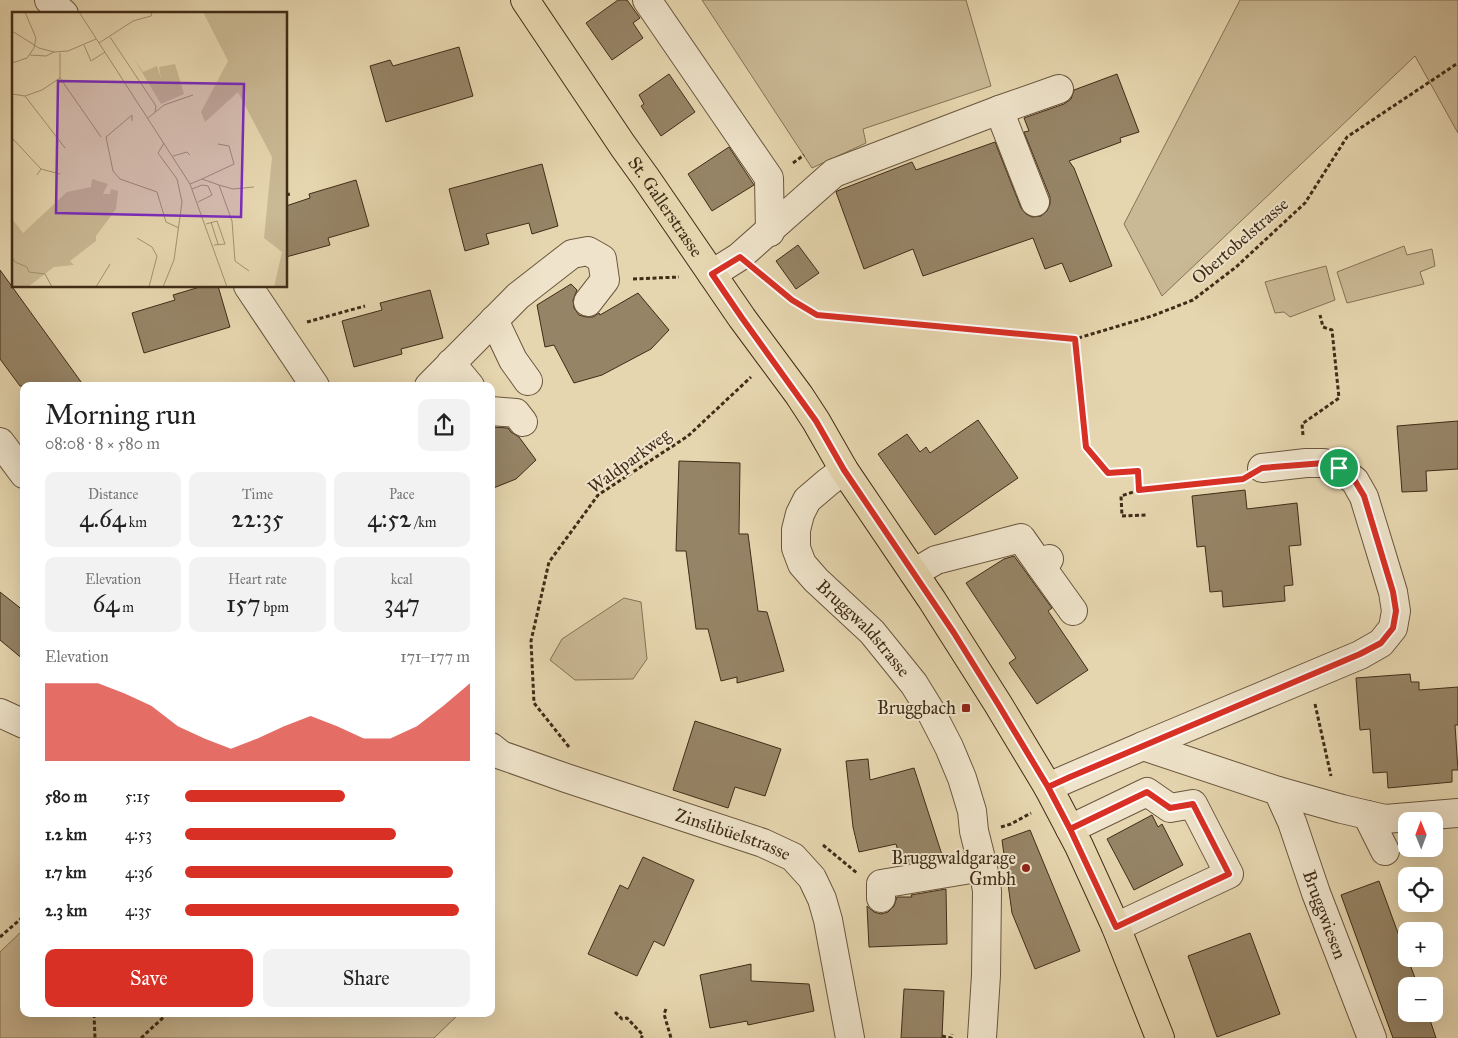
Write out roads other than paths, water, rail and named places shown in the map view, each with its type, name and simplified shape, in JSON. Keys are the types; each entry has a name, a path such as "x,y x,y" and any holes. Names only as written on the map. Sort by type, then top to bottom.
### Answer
{"main road":[{"name":"St. Gallerstrasse","path":"525,0 622,146 816,421 844,470 914,572 998,704 1048,787 1070,829 1116,927 1160,1038"}],"street":[{"path":"49,0 62,12"},
{"path":"647,0 769,178 770,232"},
{"path":"712,274 740,257 834,174 999,110 1059,89"},
{"path":"999,110 1035,202"},
{"path":"433,382 518,296 572,254 588,251 602,259 605,280 588,302"},
{"path":"249,288 312,382"},
{"path":"494,320 513,360 528,382"},
{"path":"452,363 467,382"},
{"path":"495,411 516,413 523,422"},
{"path":"0,442 20,469"},
{"path":"1048,787 1360,654 1381,643 1393,628 1396,611 1393,592 1364,496 1355,481 1339,468 1324,463 1262,468"},
{"name":"Bruggwaldstrasse","path":"844,470 807,500 800,514 796,530 796,548 802,564 816,580 872,632 914,684 949,747 962,778 972,811 974,831 987,891 986,982 982,1038"},
{"path":"914,572 936,560 1022,538 1044,562 1073,611"},
{"path":"0,713 20,722"},
{"path":"1143,746 1278,791 1342,810 1385,819 1458,813"},
{"name":"Zinslibüelstrasse","path":"495,750 501,755 566,778 763,843 793,857 812,878 822,899 828,920 850,1038"},
{"name":"Bruggwiesen","path":"1278,791 1292,822 1316,894 1372,1038"},
{"path":"1070,829 1147,792 1170,808 1193,804 1229,874 1116,927"},
{"path":"1367,815 1384,851"},
{"path":"881,898 881,884 932,886 983,867"}],"place":[{"name":"Bruggbach","path":"966,708"},
{"name":"Bruggwaldgarage Gmbh","path":"1026,868"}]}
